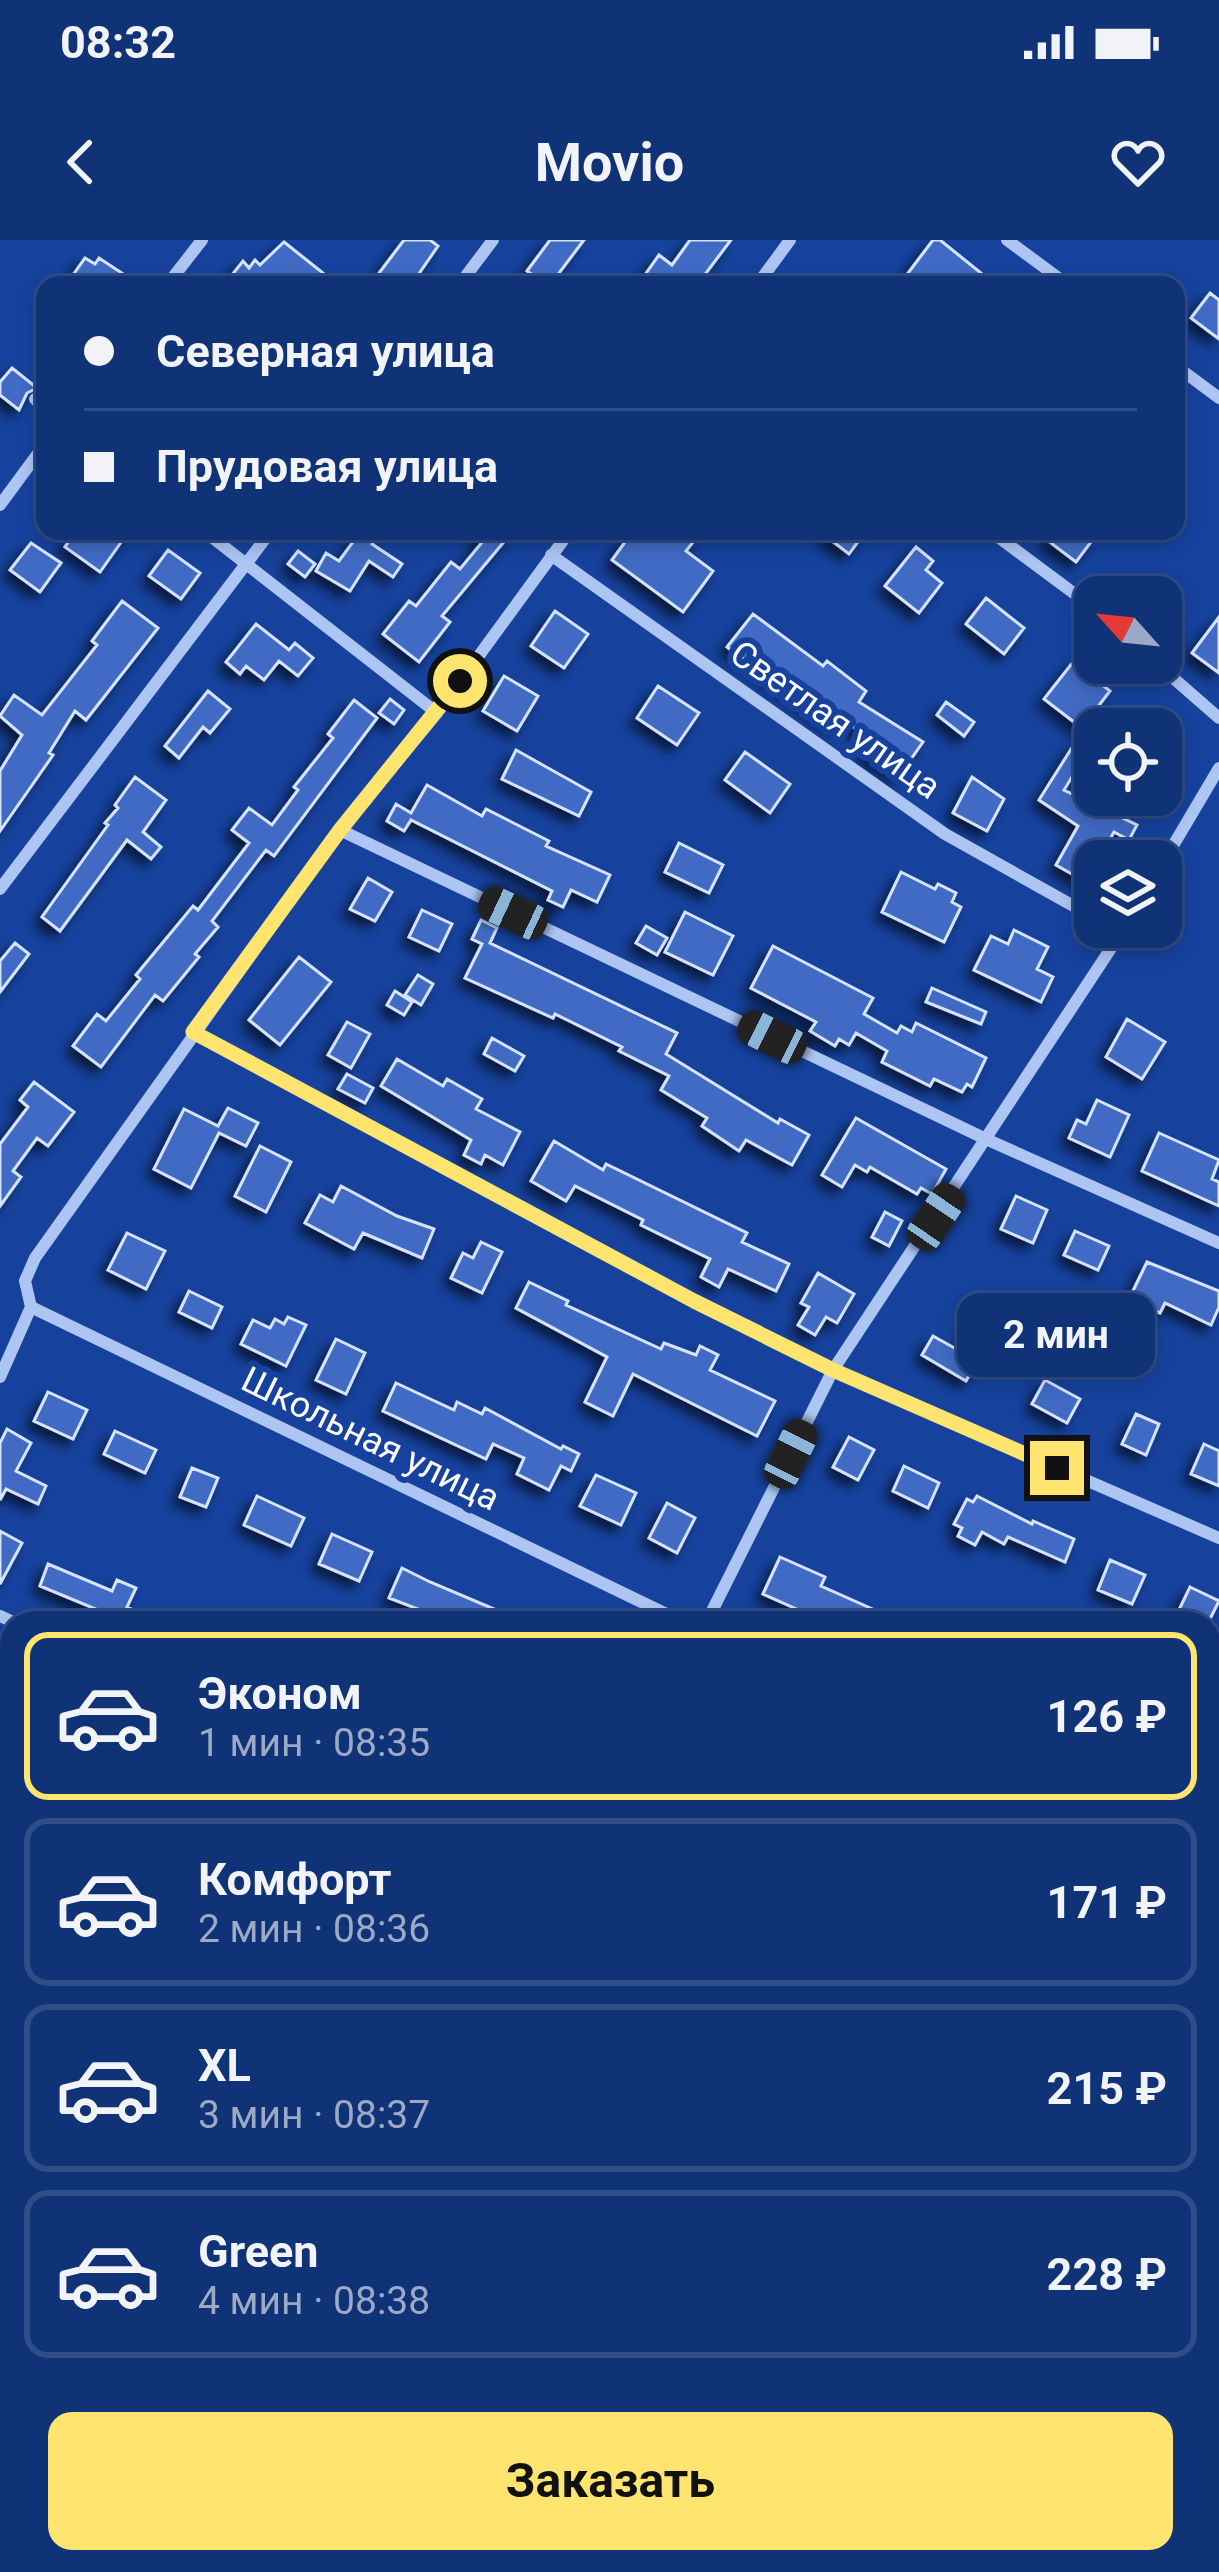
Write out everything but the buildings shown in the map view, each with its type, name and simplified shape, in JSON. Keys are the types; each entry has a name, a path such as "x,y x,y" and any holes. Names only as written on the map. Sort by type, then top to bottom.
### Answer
{"street":[{"path":"174,276 202,240"},
{"path":"466,276 493,240"},
{"path":"764,276 790,240"},
{"path":"1007,240 1055,276"},
{"path":"1185,373 1219,398"},
{"path":"0,505 36,456"},
{"path":"216,540 437,712"},
{"path":"0,889 264,540"},
{"path":"0,1377 31,1307 26,1282 35,1258 340,830 437,712 562,540"},
{"path":"1002,540 1074,593"},
{"name":"Светлая улица","path":"551,554 945,834 1074,906"},
{"path":"1180,684 1219,718"},
{"path":"1176,840 1219,768"},
{"path":"340,830 988,1140 1219,1243"},
{"path":"712,1611 833,1370 988,1140 1108,948"},
{"path":"193,1032 694,1301 833,1370 1219,1538"},
{"name":"Школьная улица","path":"31,1307 660,1611"}],"route":[{"path":"460,681 340,830 193,1032 694,1301 833,1370 1057,1468"}]}
